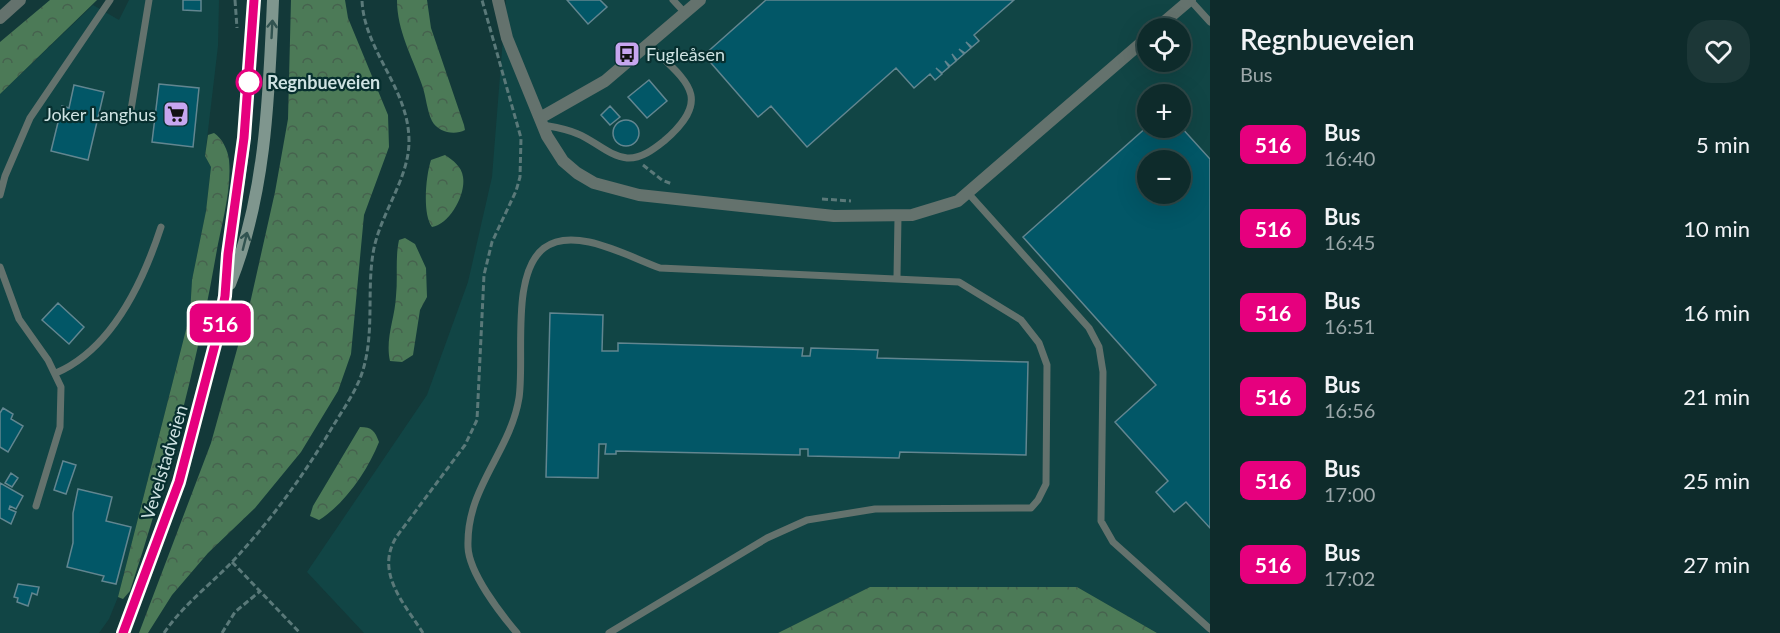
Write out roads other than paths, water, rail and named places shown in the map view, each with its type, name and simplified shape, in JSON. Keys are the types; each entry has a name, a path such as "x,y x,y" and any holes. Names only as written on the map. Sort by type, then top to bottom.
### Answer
{"main road":[{"name":"Vevelstadveien","path":"123,633 179,482 208,373 225,296 228,254 246,124 254,0"},
{"name":"Vevelstadveien","path":"225,296 240,258 257,185 268,92 273,0"}],"street":[{"path":"0,18 20,0"},
{"path":"498,0 507,38 554,149 564,161 594,183 614,190 666,199 801,213 898,217 936,210 958,201 1137,47"},
{"path":"541,122 585,94 700,0"},
{"path":"1169,18 1190,0"}],"lane":[{"path":"0,195 5,176 30,118 110,0"},
{"path":"130,116 149,0"},
{"path":"673,0 685,13"},
{"path":"1190,0 1210,22"},
{"path":"541,122 580,134 615,155 635,158 656,147 681,125 691,109 690,92 685,82 648,44"},
{"path":"968,193 1089,328 1099,347 1103,372 1101,521 1113,542 1210,629"},
{"path":"897,277 898,217"},
{"path":"56,374 79,362 97,347 146,274 161,227"},
{"path":"517,633 489,600 468,549 471,509 508,434 519,398 525,282 533,259 544,248 559,240 602,243 633,259 660,268 897,277 959,282 1022,320 1039,343 1047,365 1046,484 1038,500 1031,507 874,509 807,520 767,538 609,633"},
{"path":"0,267 20,319 56,374 61,387 60,427 36,507"}],"place":[{"name":"Fugleåsen","path":"627,54"},
{"name":"Regnbueveien","path":"249,82"},
{"name":"Joker Langhus","path":"176,114"}]}
